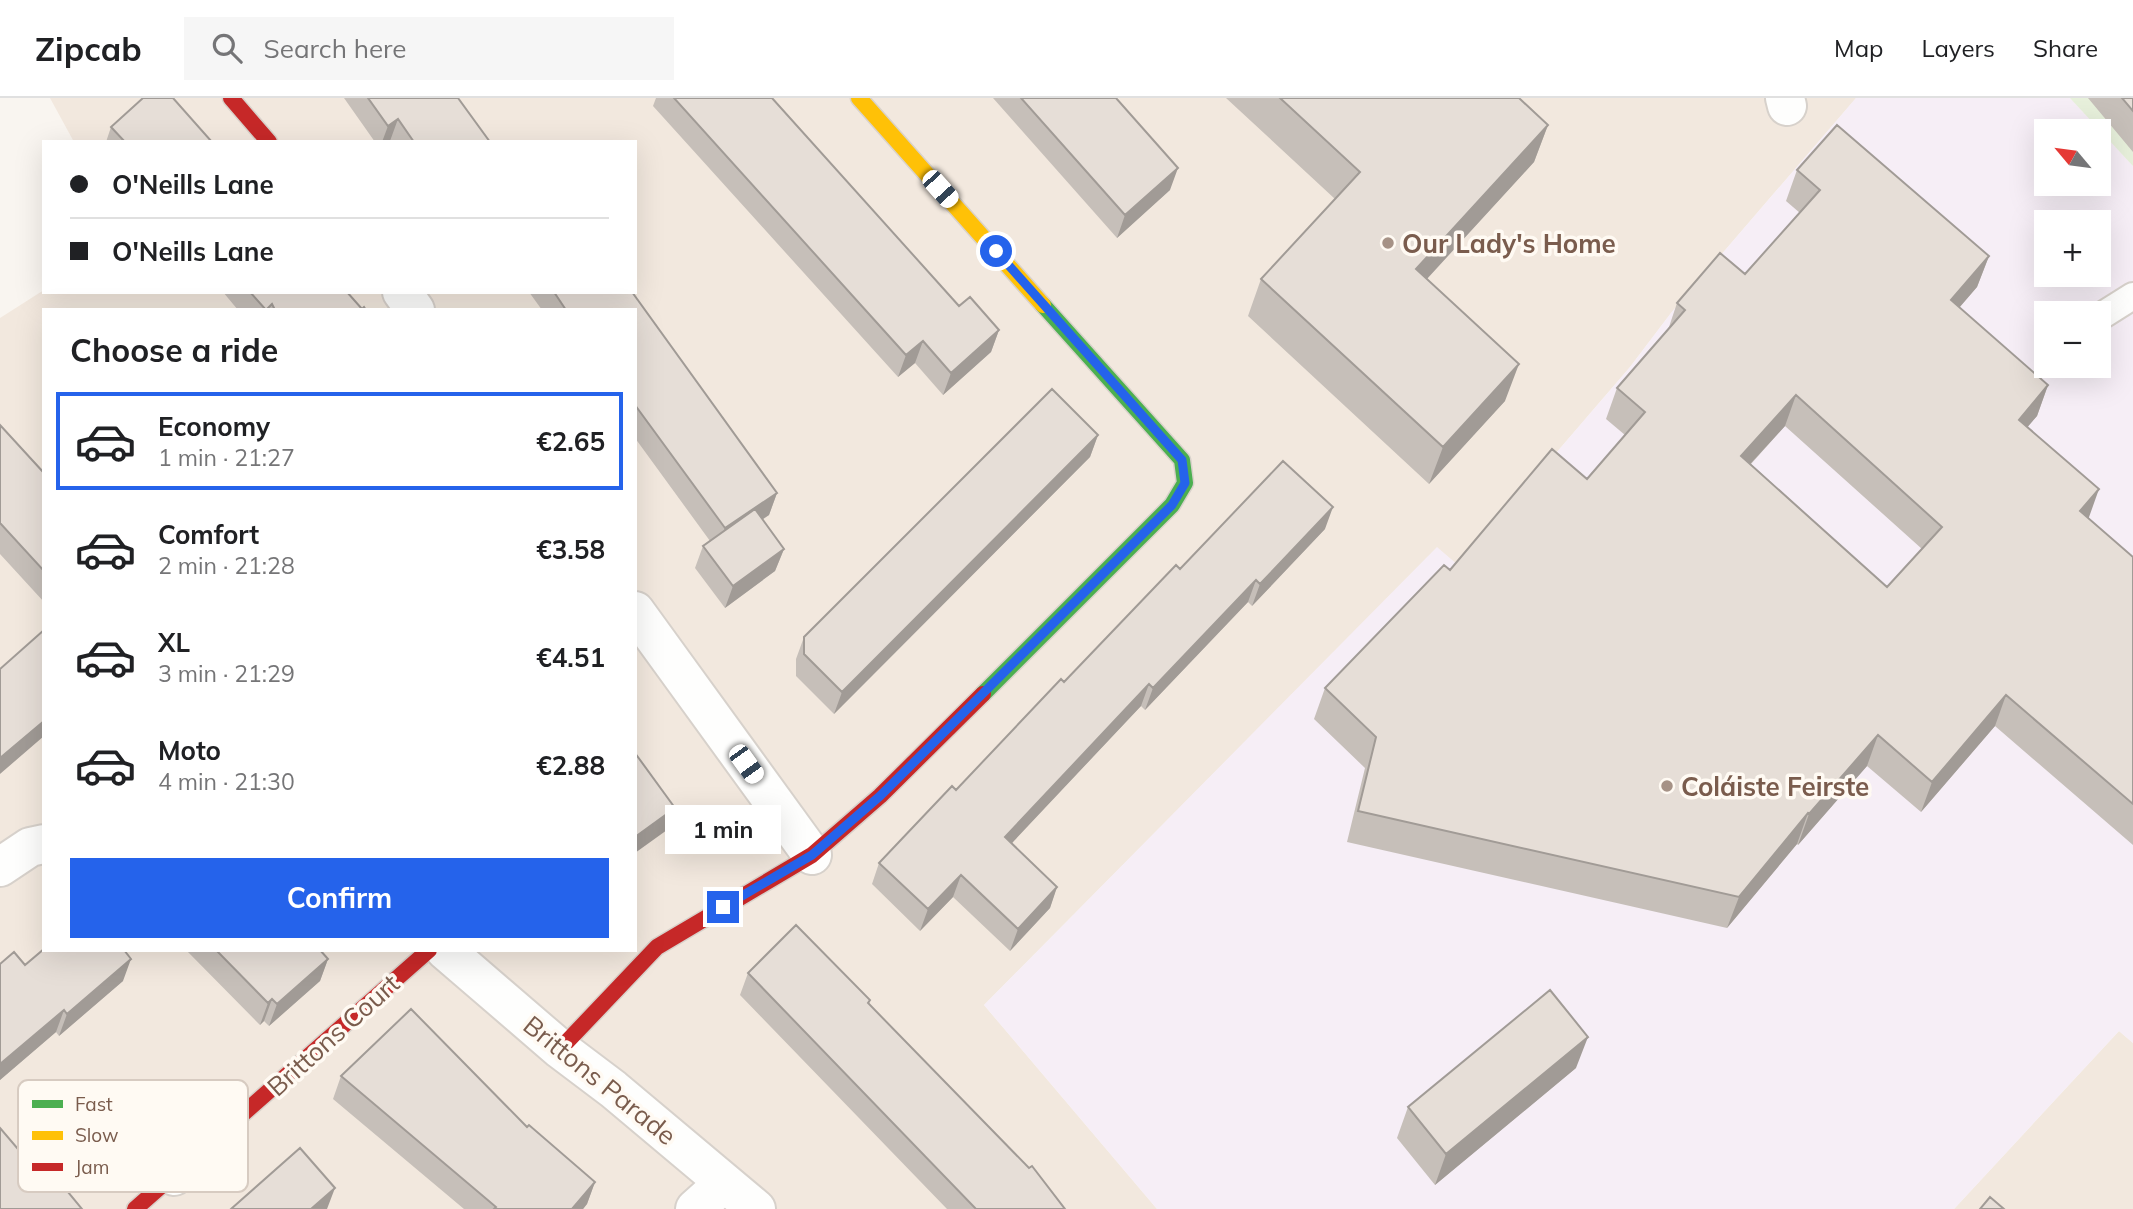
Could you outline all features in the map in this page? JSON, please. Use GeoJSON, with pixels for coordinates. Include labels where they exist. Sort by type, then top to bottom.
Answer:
{"type":"FeatureCollection","features":[{"type":"Feature","properties":{"kind":"street"},"geometry":{"type":"LineString","coordinates":[[232,98],[268,140]]}},
{"type":"Feature","properties":{"kind":"street"},"geometry":{"type":"LineString","coordinates":[[560,1049],[657,947],[812,855],[890,786],[1172,505],[1185,483],[1182,460],[859,98]]}},
{"type":"Feature","properties":{"kind":"street"},"geometry":{"type":"LineString","coordinates":[[637,614],[812,855]]}},
{"type":"Feature","properties":{"kind":"street"},"geometry":{"type":"LineString","coordinates":[[0,867],[30,847],[42,844]]}},
{"type":"Feature","properties":{"kind":"street","name":"Brittons Court"},"geometry":{"type":"LineString","coordinates":[[248,1110],[427,952]]}},
{"type":"Feature","properties":{"kind":"street","name":"Brittons Parade"},"geometry":{"type":"LineString","coordinates":[[447,952],[560,1049],[613,1089],[756,1209]]}},
{"type":"Feature","properties":{"kind":"street"},"geometry":{"type":"LineString","coordinates":[[695,1209],[724,1183]]}},
{"type":"Feature","properties":{"kind":"street","name":"Brittons Court"},"geometry":{"type":"LineString","coordinates":[[135,1209],[155,1192]]}},
{"type":"Feature","properties":{"kind":"lane"},"geometry":{"type":"LineString","coordinates":[[2111,310],[2133,296]]}},
{"type":"Feature","properties":{"kind":"shaded area"},"geometry":{"type":"Polygon","coordinates":[[[50,98],[1856,98],[1459,566],[1437,548],[984,1005],[1157,1209],[0,1209],[0,318],[42,291],[42,294],[637,294],[637,140],[73,140],[50,98]]]}},
{"type":"Feature","properties":{"kind":"shaded area","name":"Coláiste Feirste"},"geometry":{"type":"Polygon","coordinates":[[[1856,98],[2070,98],[2089,119],[2034,119],[2034,196],[2111,196],[2111,142],[2133,166],[2133,1043],[2119,1031],[1954,1209],[1157,1209],[984,1005],[1437,547],[1459,566],[1630,367],[1671,313],[1856,98]]]}},
{"type":"Feature","properties":{"kind":"shaded area"},"geometry":{"type":"Polygon","coordinates":[[[2119,1031],[2133,1043],[2133,1209],[1954,1209],[2119,1031]]]}},
{"type":"Feature","properties":{"kind":"green space"},"geometry":{"type":"Polygon","coordinates":[[[2070,98],[2133,98],[2133,166],[2111,142],[2111,119],[2089,119],[2070,98]]]}},
{"type":"Feature","properties":{"kind":"building"},"geometry":{"type":"Polygon","coordinates":[[[143,98],[173,98],[210,140],[123,140],[111,127],[143,98]]]}},
{"type":"Feature","properties":{"kind":"building"},"geometry":{"type":"Polygon","coordinates":[[[368,98],[458,98],[489,140],[413,140],[398,119],[388,126],[368,98]]]}},
{"type":"Feature","properties":{"kind":"building"},"geometry":{"type":"Polygon","coordinates":[[[674,98],[772,98],[959,306],[970,297],[999,330],[951,373],[923,341],[906,355],[674,98]]]}},
{"type":"Feature","properties":{"kind":"building"},"geometry":{"type":"Polygon","coordinates":[[[1021,98],[1116,98],[1178,168],[1125,215],[1021,98]]]}},
{"type":"Feature","properties":{"kind":"building","name":"Our Lady's Home"},"geometry":{"type":"Polygon","coordinates":[[[1280,98],[1519,98],[1548,125],[1416,269],[1519,364],[1443,447],[1261,279],[1360,172],[1280,98]]]}},
{"type":"Feature","properties":{"kind":"building"},"geometry":{"type":"Polygon","coordinates":[[[2122,98],[2133,98],[2133,111],[2122,98]]]}},
{"type":"Feature","properties":{"kind":"building"},"geometry":{"type":"Polygon","coordinates":[[[1837,125],[1989,256],[1951,300],[2034,373],[2034,378],[2040,378],[2048,385],[2019,420],[2099,489],[2080,511],[2133,557],[2133,804],[2006,695],[1932,782],[1878,735],[1808,813],[1739,897],[1358,811],[1376,737],[1325,688],[1444,565],[1450,570],[1552,449],[1587,479],[1645,412],[1617,388],[1685,310],[1677,303],[1720,253],[1745,274],[1820,190],[1797,170],[1837,125]],[[1796,395],[1741,456],[1887,587],[1942,527],[1796,395]]]}},
{"type":"Feature","properties":{"kind":"building"},"geometry":{"type":"Polygon","coordinates":[[[252,294],[349,294],[361,308],[274,308],[272,304],[264,308],[252,294]]]}},
{"type":"Feature","properties":{"kind":"building"},"geometry":{"type":"Polygon","coordinates":[[[555,294],[633,294],[777,493],[725,528],[637,408],[637,308],[565,308],[555,294]]]}},
{"type":"Feature","properties":{"kind":"building"},"geometry":{"type":"Polygon","coordinates":[[[1052,389],[1098,435],[842,692],[804,654],[804,637],[1052,389]]]}},
{"type":"Feature","properties":{"kind":"building"},"geometry":{"type":"Polygon","coordinates":[[[0,425],[42,471],[42,569],[0,523],[0,425]]]}},
{"type":"Feature","properties":{"kind":"building"},"geometry":{"type":"Polygon","coordinates":[[[1283,461],[1333,507],[1260,584],[1256,580],[1153,688],[1149,684],[1005,837],[1057,887],[1018,929],[961,875],[928,909],[879,863],[952,786],[956,790],[1061,679],[1064,682],[1176,565],[1180,569],[1283,461]]]}},
{"type":"Feature","properties":{"kind":"building"},"geometry":{"type":"Polygon","coordinates":[[[755,509],[784,549],[733,586],[703,546],[755,509]]]}},
{"type":"Feature","properties":{"kind":"building"},"geometry":{"type":"Polygon","coordinates":[[[42,632],[42,723],[0,758],[0,669],[42,632]]]}},
{"type":"Feature","properties":{"kind":"building"},"geometry":{"type":"Polygon","coordinates":[[[637,756],[675,808],[637,836],[637,756]]]}},
{"type":"Feature","properties":{"kind":"building"},"geometry":{"type":"Polygon","coordinates":[[[796,925],[1029,1168],[1032,1166],[1065,1209],[976,1209],[748,973],[796,925]]]}},
{"type":"Feature","properties":{"kind":"building"},"geometry":{"type":"Polygon","coordinates":[[[42,951],[126,952],[131,959],[67,1014],[64,1010],[0,1064],[0,964],[14,952],[25,965],[42,951]]]}},
{"type":"Feature","properties":{"kind":"building"},"geometry":{"type":"Polygon","coordinates":[[[218,952],[322,952],[328,959],[277,1004],[272,999],[268,1003],[218,952]]]}},
{"type":"Feature","properties":{"kind":"building"},"geometry":{"type":"Polygon","coordinates":[[[1550,990],[1588,1037],[1446,1154],[1408,1107],[1550,990]]]}},
{"type":"Feature","properties":{"kind":"building"},"geometry":{"type":"Polygon","coordinates":[[[411,1009],[527,1127],[529,1125],[595,1182],[572,1209],[494,1209],[496,1207],[341,1076],[411,1009]]]}},
{"type":"Feature","properties":{"kind":"building"},"geometry":{"type":"Polygon","coordinates":[[[0,1128],[18,1149],[18,1192],[68,1192],[82,1209],[0,1209],[0,1128]]]}},
{"type":"Feature","properties":{"kind":"building"},"geometry":{"type":"Polygon","coordinates":[[[300,1148],[335,1188],[311,1209],[231,1209],[300,1148]]]}},
{"type":"Feature","properties":{"kind":"building"},"geometry":{"type":"Polygon","coordinates":[[[1990,1197],[2004,1209],[1980,1209],[1990,1197]]]}},
{"type":"Feature","properties":{"kind":"traffic: fast"},"geometry":{"type":"LineString","coordinates":[[983,694],[1172,505],[1185,483],[1182,460],[1043,305]]}},
{"type":"Feature","properties":{"kind":"traffic: slow"},"geometry":{"type":"LineString","coordinates":[[859,98],[1043,305]]}},
{"type":"Feature","properties":{"kind":"traffic: jam"},"geometry":{"type":"LineString","coordinates":[[231,98],[267,140]]}},
{"type":"Feature","properties":{"kind":"traffic: jam"},"geometry":{"type":"LineString","coordinates":[[560,1049],[657,947],[812,855],[880,796],[983,694]]}},
{"type":"Feature","properties":{"kind":"traffic: jam"},"geometry":{"type":"LineString","coordinates":[[248,1109],[427,952]]}},
{"type":"Feature","properties":{"kind":"traffic: jam"},"geometry":{"type":"LineString","coordinates":[[135,1209],[154,1192]]}},
{"type":"Feature","properties":{"kind":"place","name":"Our Lady's Home"},"geometry":{"type":"Point","coordinates":[1388,243]}},
{"type":"Feature","properties":{"kind":"place","name":"Coláiste Feirste"},"geometry":{"type":"Point","coordinates":[1667,786]}},
{"type":"Feature","properties":{"kind":"route"},"geometry":{"type":"LineString","coordinates":[[723,907],[812,855],[880,796],[1172,505],[1185,483],[1182,460],[996,251]]}}]}
